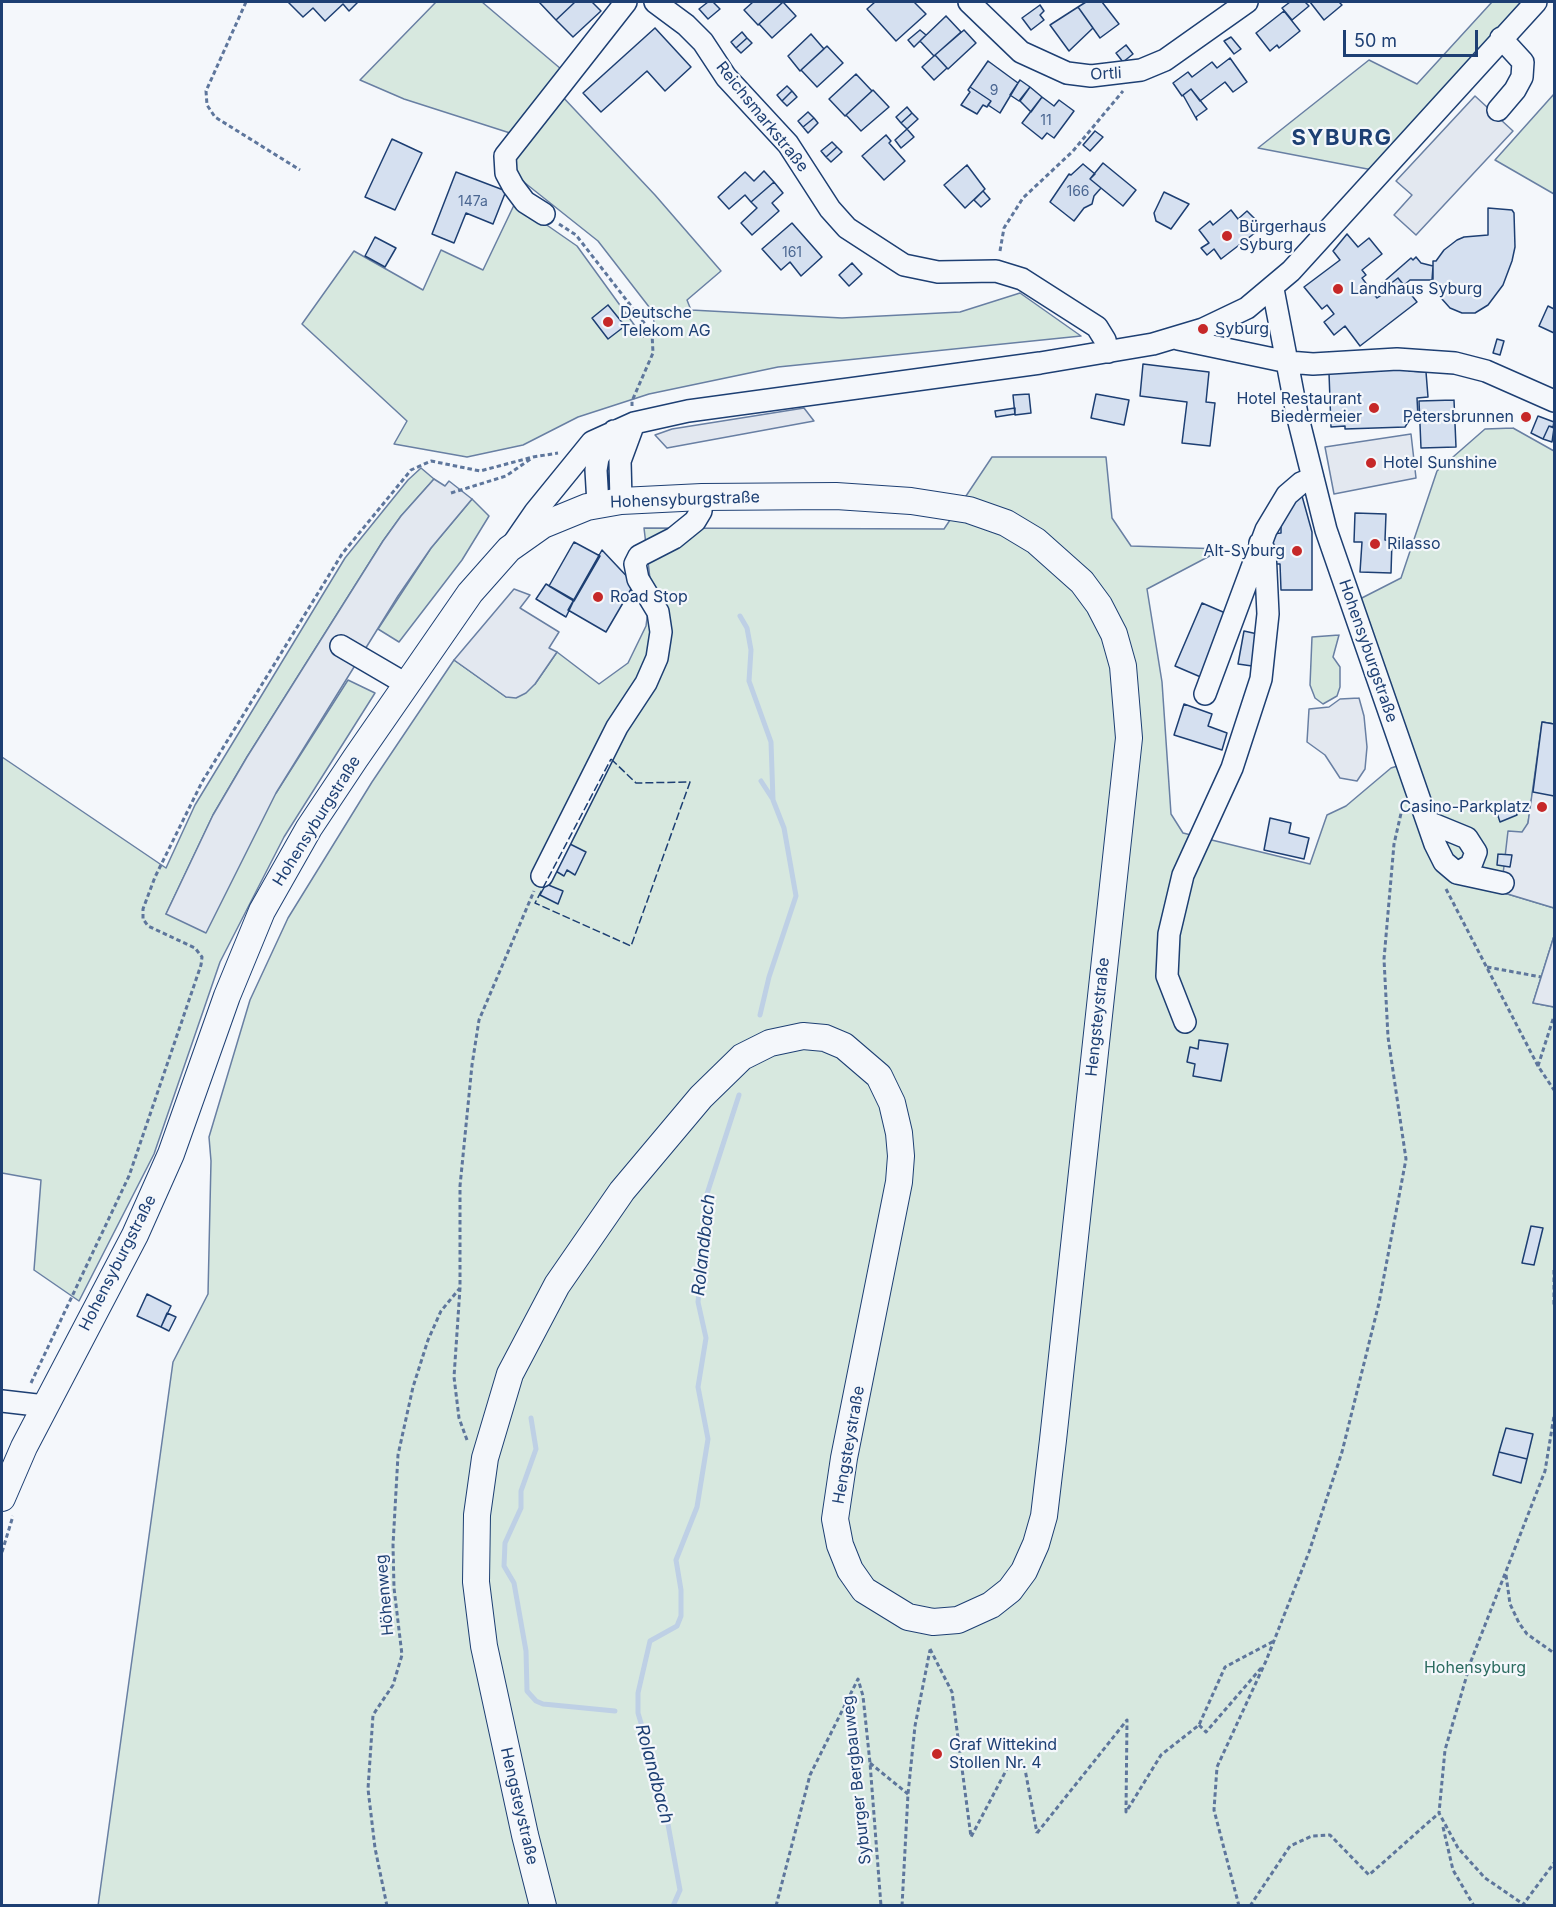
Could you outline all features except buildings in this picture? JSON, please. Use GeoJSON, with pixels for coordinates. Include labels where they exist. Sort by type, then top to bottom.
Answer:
{"type":"FeatureCollection","features":[{"type":"Feature","properties":{"kind":"main road","name":"Hohensyburgstraße"},"geometry":{"type":"LineString","coordinates":[[2,1498],[23,1403],[135,1235],[166,1164],[227,996],[262,911],[309,828],[406,684],[470,593],[509,549],[543,525],[610,502],[702,497],[836,496],[911,501]]}},
{"type":"Feature","properties":{"kind":"main road","name":"Hengsteystraße"},"geometry":{"type":"LineString","coordinates":[[543,1905],[525,1835],[484,1646],[476,1582],[477,1515],[484,1458],[510,1374],[557,1284],[637,1173],[701,1096],[742,1057],[770,1043],[803,1036],[825,1038],[844,1046],[879,1076],[892,1103],[901,1156],[899,1182],[844,1458],[836,1520],[840,1545],[850,1570],[864,1590],[908,1617],[933,1622],[958,1620],[992,1605],[1010,1590],[1024,1571],[1036,1544],[1044,1516],[1129,738],[1123,666],[1114,634],[1099,605],[1067,565],[1036,541],[1006,524],[969,510],[911,501]]}},
{"type":"Feature","properties":{"kind":"street"},"geometry":{"type":"LineString","coordinates":[[544,214],[525,202],[513,186],[506,173],[505,156],[626,2]]}},
{"type":"Feature","properties":{"kind":"street","name":"Reichsmarkstraße"},"geometry":{"type":"LineString","coordinates":[[656,2],[686,25],[703,42],[726,77],[788,144],[830,210],[847,228],[904,265],[938,272],[996,271],[1022,279],[1096,327],[1105,340],[1108,352]]}},
{"type":"Feature","properties":{"kind":"street","name":"Ortli"},"geometry":{"type":"LineString","coordinates":[[969,2],[1021,52],[1045,65],[1067,73],[1091,76],[1141,70],[1186,47],[1247,2]]}},
{"type":"Feature","properties":{"kind":"street"},"geometry":{"type":"LineString","coordinates":[[509,549],[592,442],[634,423],[688,411],[1108,352],[1176,338],[1224,320],[1247,308],[1273,289],[1383,172],[1501,38],[1536,2]]}},
{"type":"Feature","properties":{"kind":"street"},"geometry":{"type":"LineString","coordinates":[[1497,110],[1515,90],[1522,77],[1523,62],[1501,38]]}},
{"type":"Feature","properties":{"kind":"street","name":"Hohensyburgstraße"},"geometry":{"type":"LineString","coordinates":[[1273,289],[1326,530],[1428,822],[1450,877]]}},
{"type":"Feature","properties":{"kind":"street"},"geometry":{"type":"LineString","coordinates":[[1176,338],[1288,362],[1313,364],[1397,359],[1455,363],[1496,375],[1554,401]]}},
{"type":"Feature","properties":{"kind":"street"},"geometry":{"type":"LineString","coordinates":[[610,502],[620,461],[634,423]]}},
{"type":"Feature","properties":{"kind":"street"},"geometry":{"type":"LineString","coordinates":[[610,502],[596,470],[598,458],[615,430]]}},
{"type":"Feature","properties":{"kind":"street"},"geometry":{"type":"LineString","coordinates":[[1205,694],[1260,543],[1287,495],[1301,483],[1313,478]]}},
{"type":"Feature","properties":{"kind":"street"},"geometry":{"type":"LineString","coordinates":[[542,876],[617,727],[646,683],[657,658],[661,632],[658,612],[638,579],[636,564],[639,556],[674,538],[695,521],[701,511],[702,497]]}},
{"type":"Feature","properties":{"kind":"street"},"geometry":{"type":"LineString","coordinates":[[1185,1022],[1167,976],[1169,934],[1183,875],[1232,768],[1261,679],[1268,614],[1265,551],[1260,543]]}},
{"type":"Feature","properties":{"kind":"street"},"geometry":{"type":"LineString","coordinates":[[341,646],[406,684]]}},
{"type":"Feature","properties":{"kind":"street"},"geometry":{"type":"LineString","coordinates":[[1428,822],[1467,838],[1476,852],[1471,865],[1450,877]]}},
{"type":"Feature","properties":{"kind":"street"},"geometry":{"type":"LineString","coordinates":[[1450,877],[1503,883]]}},
{"type":"Feature","properties":{"kind":"path"},"geometry":{"type":"LineString","coordinates":[[246,2],[206,91],[207,105],[215,117],[300,170]]}},
{"type":"Feature","properties":{"kind":"path"},"geometry":{"type":"LineString","coordinates":[[996,271],[1004,228],[1023,198],[1073,151],[1141,70]]}},
{"type":"Feature","properties":{"kind":"path"},"geometry":{"type":"LineString","coordinates":[[544,214],[576,235],[652,333],[653,353],[632,402],[634,423]]}},
{"type":"Feature","properties":{"kind":"path"},"geometry":{"type":"LineString","coordinates":[[23,1403],[129,1176],[201,964],[202,957],[195,948],[148,926],[143,919],[143,909],[155,877],[202,782],[342,554],[411,470],[431,461],[480,471],[533,457],[561,453]]}},
{"type":"Feature","properties":{"kind":"path"},"geometry":{"type":"LineString","coordinates":[[451,493],[506,476],[533,457]]}},
{"type":"Feature","properties":{"kind":"path"},"geometry":{"type":"LineString","coordinates":[[1239,1905],[1214,1810],[1217,1767],[1274,1641],[1309,1552],[1342,1452],[1379,1303],[1406,1159],[1388,1037],[1384,958],[1394,844],[1402,809],[1415,783]]}},
{"type":"Feature","properties":{"kind":"path"},"geometry":{"type":"LineString","coordinates":[[484,1458],[468,1443],[459,1418],[454,1377],[460,1288],[460,1186],[479,1020],[542,876]]}},
{"type":"Feature","properties":{"kind":"path"},"geometry":{"type":"LineString","coordinates":[[1450,877],[1487,968],[1538,1066],[1554,1090]]}},
{"type":"Feature","properties":{"kind":"path"},"geometry":{"type":"LineString","coordinates":[[1487,968],[1541,977]]}},
{"type":"Feature","properties":{"kind":"path"},"geometry":{"type":"LineString","coordinates":[[1538,1066],[1554,1016]]}},
{"type":"Feature","properties":{"kind":"path"},"geometry":{"type":"LineString","coordinates":[[1554,1271],[1554,1307]]}},
{"type":"Feature","properties":{"kind":"path","name":"Höhenweg"},"geometry":{"type":"LineString","coordinates":[[387,1905],[375,1848],[369,1789],[373,1715],[393,1685],[402,1655],[394,1588],[393,1545],[398,1455],[413,1387],[428,1340],[441,1311],[460,1288]]}},
{"type":"Feature","properties":{"kind":"path"},"geometry":{"type":"LineString","coordinates":[[1473,1905],[1453,1870],[1439,1813],[1445,1750],[1471,1661],[1545,1471],[1554,1416]]}},
{"type":"Feature","properties":{"kind":"path"},"geometry":{"type":"LineString","coordinates":[[1506,1575],[1510,1604],[1519,1623],[1527,1635],[1554,1653]]}},
{"type":"Feature","properties":{"kind":"path"},"geometry":{"type":"LineString","coordinates":[[902,1905],[908,1794],[915,1726],[930,1649],[952,1692],[971,1837],[1009,1765],[1024,1764],[1037,1833],[1126,1720],[1126,1812],[1161,1755],[1199,1725],[1225,1667],[1274,1641]]}},
{"type":"Feature","properties":{"kind":"path"},"geometry":{"type":"LineString","coordinates":[[1199,1725],[1206,1732],[1266,1660]]}},
{"type":"Feature","properties":{"kind":"path","name":"Syburger Bergbauweg"},"geometry":{"type":"LineString","coordinates":[[776,1905],[810,1774],[858,1679],[863,1696],[870,1763],[881,1905]]}},
{"type":"Feature","properties":{"kind":"path"},"geometry":{"type":"LineString","coordinates":[[870,1763],[908,1794]]}},
{"type":"Feature","properties":{"kind":"path"},"geometry":{"type":"LineString","coordinates":[[1250,1905],[1290,1846],[1312,1836],[1330,1836],[1369,1875],[1439,1813]]}},
{"type":"Feature","properties":{"kind":"path"},"geometry":{"type":"LineString","coordinates":[[1442,1822],[1458,1848],[1485,1878],[1523,1905],[1554,1863]]}},
{"type":"Feature","properties":{"kind":"green space"},"geometry":{"type":"Polygon","coordinates":[[[436,2],[482,2],[561,69],[510,133],[404,99],[360,80],[436,2]]]}},
{"type":"Feature","properties":{"kind":"green space"},"geometry":{"type":"Polygon","coordinates":[[[1492,2],[1536,2],[1383,172],[1258,148],[1369,60],[1417,84],[1492,2]]]}},
{"type":"Feature","properties":{"kind":"green space"},"geometry":{"type":"Polygon","coordinates":[[[560,94],[655,195],[721,271],[687,300],[691,310],[842,318],[960,312],[1020,293],[1081,336],[778,367],[649,394],[578,417],[523,445],[467,457],[394,444],[407,421],[302,324],[354,251],[423,290],[441,250],[483,270],[515,203],[577,246],[643,337],[654,323],[653,312],[598,241],[520,179],[514,163],[519,144],[560,94]]]}},
{"type":"Feature","properties":{"kind":"green space"},"geometry":{"type":"Polygon","coordinates":[[[1554,94],[1554,194],[1495,160],[1554,94]]]}},
{"type":"Feature","properties":{"kind":"green space","name":"Hohensyburg"},"geometry":{"type":"Polygon","coordinates":[[[1513,428],[1554,451],[1554,724],[1543,722],[1528,823],[1501,892],[1554,908],[1554,936],[1533,1003],[1554,1007],[1554,1905],[98,1906],[173,1362],[208,1294],[211,1161],[209,1137],[250,1000],[288,918],[372,782],[454,660],[506,697],[535,684],[557,652],[599,684],[628,663],[646,626],[651,587],[644,528],[944,529],[992,457],[1106,457],[1112,518],[1131,546],[1223,549],[1147,589],[1162,682],[1171,814],[1183,833],[1310,864],[1327,815],[1346,806],[1391,768],[1417,760],[1352,603],[1401,578],[1437,471],[1485,429],[1513,428]]]}},
{"type":"Feature","properties":{"kind":"green space"},"geometry":{"type":"Polygon","coordinates":[[[421,468],[434,479],[401,516],[383,541],[247,757],[213,815],[166,914],[276,793],[348,680],[375,693],[284,837],[220,962],[154,1154],[79,1301],[34,1270],[41,1180],[2,1173],[2,757],[166,868],[195,805],[345,558],[408,480],[421,468]]]}},
{"type":"Feature","properties":{"kind":"green space"},"geometry":{"type":"Polygon","coordinates":[[[472,499],[489,516],[462,560],[399,642],[378,629],[431,548],[472,499]]]}},
{"type":"Feature","properties":{"kind":"green space"},"geometry":{"type":"Polygon","coordinates":[[[1339,635],[1333,657],[1340,667],[1340,687],[1337,696],[1323,704],[1315,698],[1310,685],[1312,637],[1339,635]]]}},
{"type":"Feature","properties":{"kind":"shaded area"},"geometry":{"type":"Polygon","coordinates":[[[1475,96],[1513,131],[1416,235],[1394,215],[1412,195],[1396,181],[1475,96]]]}},
{"type":"Feature","properties":{"kind":"shaded area"},"geometry":{"type":"Polygon","coordinates":[[[804,408],[814,421],[667,448],[655,435],[672,429],[804,408]]]}},
{"type":"Feature","properties":{"kind":"shaded area","name":"Hotel Sunshine"},"geometry":{"type":"Polygon","coordinates":[[[1411,434],[1416,478],[1334,494],[1325,447],[1411,434]]]}},
{"type":"Feature","properties":{"kind":"shaded area"},"geometry":{"type":"Polygon","coordinates":[[[434,479],[445,486],[449,481],[472,499],[431,548],[398,596],[276,793],[206,933],[166,914],[213,815],[247,757],[383,541],[401,516],[434,479]]]}},
{"type":"Feature","properties":{"kind":"shaded area"},"geometry":{"type":"Polygon","coordinates":[[[514,589],[530,595],[520,608],[559,632],[549,648],[557,652],[535,684],[526,693],[516,698],[506,697],[454,660],[514,589]]]}},
{"type":"Feature","properties":{"kind":"shaded area"},"geometry":{"type":"Polygon","coordinates":[[[1359,698],[1364,716],[1367,747],[1365,769],[1357,781],[1340,778],[1325,755],[1307,742],[1309,709],[1329,707],[1340,699],[1359,698]]]}},
{"type":"Feature","properties":{"kind":"shaded area","name":"Casino-Parkplatz"},"geometry":{"type":"Polygon","coordinates":[[[1542,722],[1554,724],[1554,908],[1501,892],[1508,831],[1522,832],[1528,823],[1542,722]]]}},
{"type":"Feature","properties":{"kind":"shaded area"},"geometry":{"type":"Polygon","coordinates":[[[1554,936],[1554,1007],[1533,1003],[1554,936]]]}},
{"type":"Feature","properties":{"kind":"waterway","name":"Rolandbach"},"geometry":{"type":"LineString","coordinates":[[740,616],[747,628],[751,650],[749,681],[771,742],[773,800],[784,828],[796,896],[769,977],[760,1015]]}},
{"type":"Feature","properties":{"kind":"waterway"},"geometry":{"type":"LineString","coordinates":[[761,781],[772,798]]}},
{"type":"Feature","properties":{"kind":"waterway","name":"Rolandbach"},"geometry":{"type":"LineString","coordinates":[[673,1906],[680,1890],[663,1797],[638,1713],[638,1693],[650,1641],[677,1626],[681,1616],[681,1590],[676,1560],[697,1507],[708,1439],[698,1387],[706,1338],[698,1302],[706,1226],[706,1197],[739,1095]]}},
{"type":"Feature","properties":{"kind":"waterway"},"geometry":{"type":"LineString","coordinates":[[531,1418],[536,1449],[521,1491],[521,1508],[505,1543],[504,1566],[514,1583],[526,1651],[527,1691],[536,1701],[543,1704],[615,1711]]}},
{"type":"Feature","properties":{"kind":"fence"},"geometry":{"type":"LineString","coordinates":[[611,759],[636,783],[690,782],[631,946],[535,903],[611,759]]}},
{"type":"Feature","properties":{"kind":"place","name":"Bürgerhaus Syburg"},"geometry":{"type":"Point","coordinates":[1227,236]}},
{"type":"Feature","properties":{"kind":"place","name":"Landhaus Syburg"},"geometry":{"type":"Point","coordinates":[1338,289]}},
{"type":"Feature","properties":{"kind":"place","name":"Deutsche Telekom AG"},"geometry":{"type":"Point","coordinates":[608,322]}},
{"type":"Feature","properties":{"kind":"place","name":"Syburg"},"geometry":{"type":"Point","coordinates":[1203,329]}},
{"type":"Feature","properties":{"kind":"place","name":"Hotel Restaurant Biedermeier"},"geometry":{"type":"Point","coordinates":[1374,408]}},
{"type":"Feature","properties":{"kind":"place","name":"Petersbrunnen"},"geometry":{"type":"Point","coordinates":[1526,417]}},
{"type":"Feature","properties":{"kind":"place","name":"Hotel Sunshine"},"geometry":{"type":"Point","coordinates":[1371,463]}},
{"type":"Feature","properties":{"kind":"place","name":"Rilasso"},"geometry":{"type":"Point","coordinates":[1375,544]}},
{"type":"Feature","properties":{"kind":"place","name":"Alt-Syburg"},"geometry":{"type":"Point","coordinates":[1297,551]}},
{"type":"Feature","properties":{"kind":"place","name":"Road Stop"},"geometry":{"type":"Point","coordinates":[598,597]}},
{"type":"Feature","properties":{"kind":"place","name":"Casino-Parkplatz"},"geometry":{"type":"Point","coordinates":[1542,807]}},
{"type":"Feature","properties":{"kind":"place","name":"Graf Wittekind Stollen Nr. 4"},"geometry":{"type":"Point","coordinates":[937,1754]}},
{"type":"Feature","properties":{"kind":"district","name":"SYBURG"},"geometry":{"type":"Point","coordinates":[1342,138]}}]}
